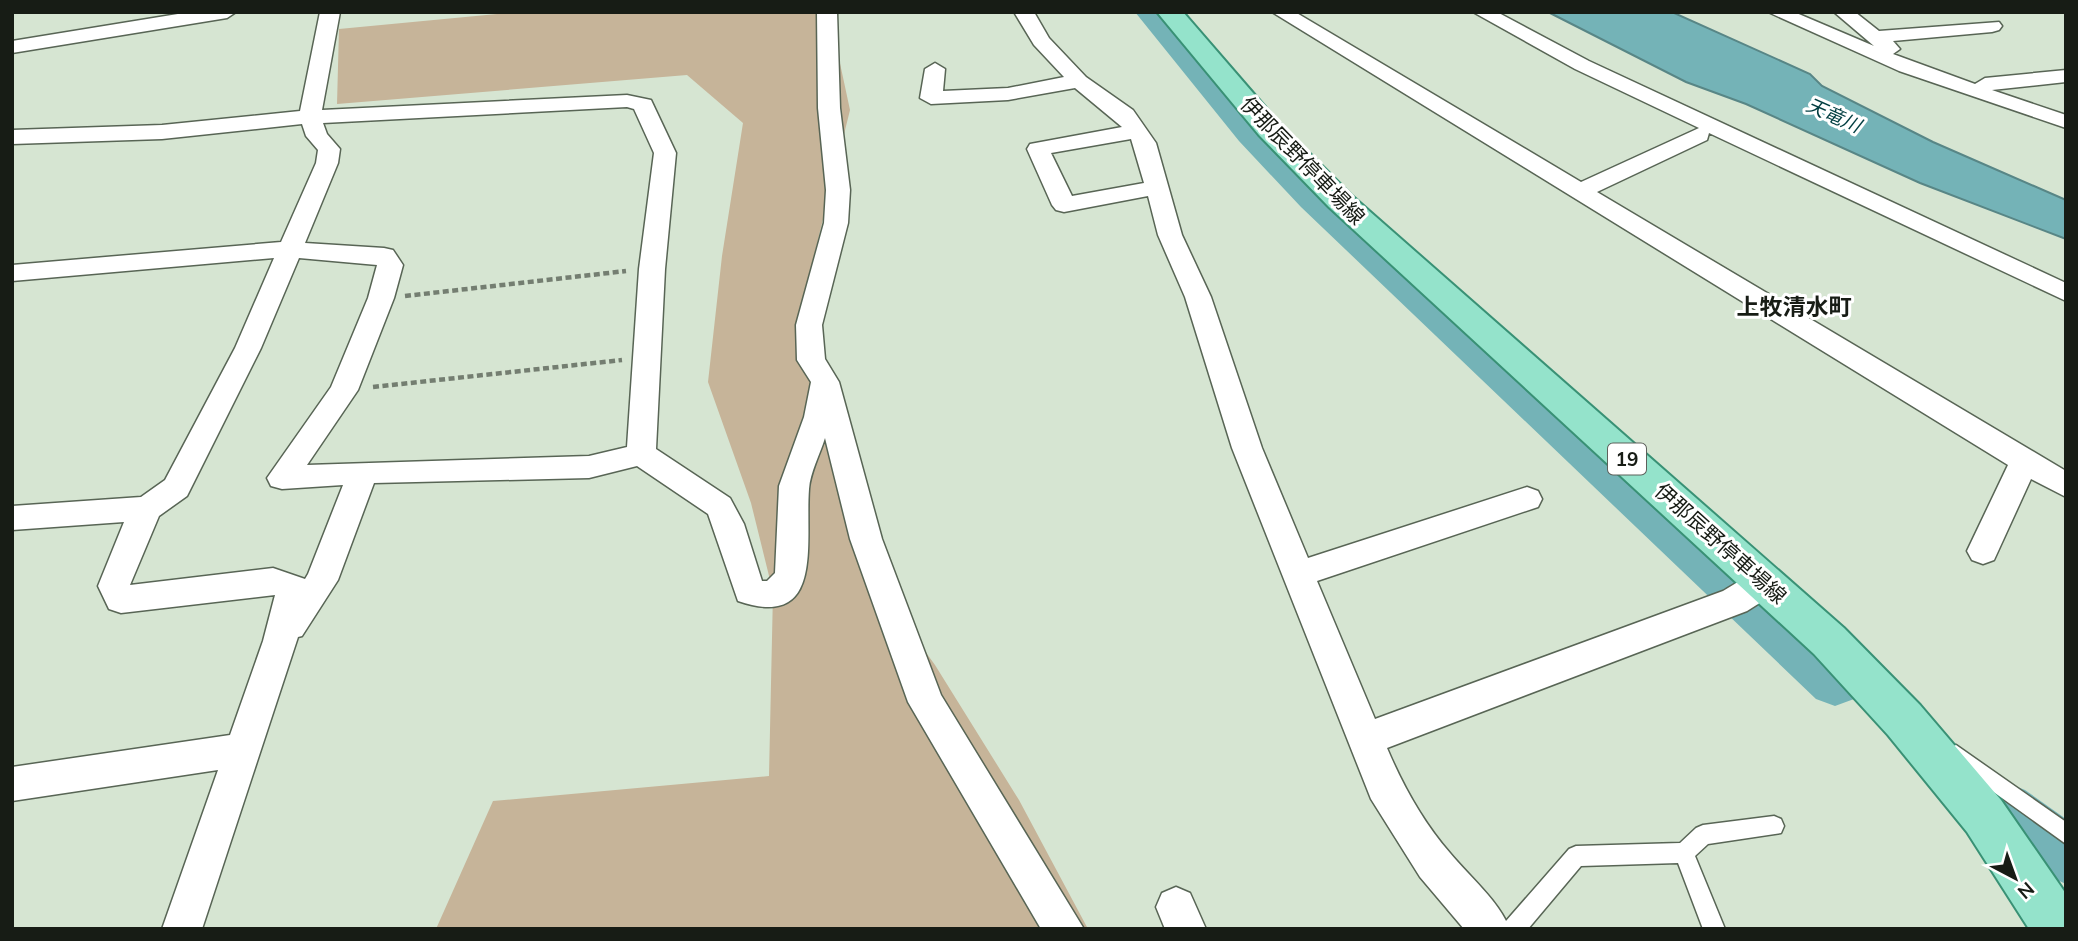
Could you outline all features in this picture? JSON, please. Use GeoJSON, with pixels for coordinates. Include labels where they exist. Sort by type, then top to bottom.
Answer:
{"type":"FeatureCollection","features":[{"type":"Feature","properties":{"kind":"main road","name":"伊那辰野停車場線"},"geometry":{"type":"LineString","coordinates":[[1169,12],[1269,129],[1340,201],[1829,641],[1904,720],[1983,816],[2059,929]]}},
{"type":"Feature","properties":{"kind":"street"},"geometry":{"type":"LineString","coordinates":[[12,47],[227,12]]}},
{"type":"Feature","properties":{"kind":"street"},"geometry":{"type":"LineString","coordinates":[[182,929],[280,641],[293,587],[273,581],[141,599],[121,598],[114,586],[148,508],[176,488],[248,348],[327,163],[328,149],[317,136],[310,117],[330,12]]}},
{"type":"Feature","properties":{"kind":"street"},"geometry":{"type":"LineString","coordinates":[[827,12],[829,108],[838,190],[836,223],[809,325],[811,360],[825,382],[866,539],[926,702],[1064,929]]}},
{"type":"Feature","properties":{"kind":"street"},"geometry":{"type":"LineString","coordinates":[[1024,12],[1041,41],[1079,81],[1125,115],[1145,143],[1170,235],[1198,296],[1247,448],[1364,740],[1390,799],[1434,864],[1490,929]]}},
{"type":"Feature","properties":{"kind":"street"},"geometry":{"type":"LineString","coordinates":[[1281,12],[2066,486]]}},
{"type":"Feature","properties":{"kind":"street"},"geometry":{"type":"LineString","coordinates":[[1482,12],[1643,94],[2066,293]]}},
{"type":"Feature","properties":{"kind":"street"},"geometry":{"type":"LineString","coordinates":[[1777,12],[1906,67],[2066,122]]}},
{"type":"Feature","properties":{"kind":"street"},"geometry":{"type":"LineString","coordinates":[[1843,12],[1900,57],[1906,67]]}},
{"type":"Feature","properties":{"kind":"street"},"geometry":{"type":"LineString","coordinates":[[1876,37],[1992,26]]}},
{"type":"Feature","properties":{"kind":"street"},"geometry":{"type":"LineString","coordinates":[[936,69],[932,98],[1007,94],[1079,81]]}},
{"type":"Feature","properties":{"kind":"street"},"geometry":{"type":"LineString","coordinates":[[1985,84],[2066,76]]}},
{"type":"Feature","properties":{"kind":"street"},"geometry":{"type":"LineString","coordinates":[[12,137],[162,132],[310,117],[627,101],[643,105],[665,153],[652,269],[641,454]]}},
{"type":"Feature","properties":{"kind":"street"},"geometry":{"type":"LineString","coordinates":[[1136,131],[1038,149],[1064,205],[1159,187]]}},
{"type":"Feature","properties":{"kind":"street"},"geometry":{"type":"LineString","coordinates":[[1579,192],[1699,135]]}},
{"type":"Feature","properties":{"kind":"street"},"geometry":{"type":"LineString","coordinates":[[12,273],[288,250],[384,256],[390,265],[381,298],[344,390],[282,478],[363,472],[589,467],[641,454],[719,506],[730,524],[749,592],[773,596],[791,578],[794,486],[818,417],[825,382]]}},
{"type":"Feature","properties":{"kind":"street"},"geometry":{"type":"LineString","coordinates":[[1983,551],[2025,461]]}},
{"type":"Feature","properties":{"kind":"street"},"geometry":{"type":"LineString","coordinates":[[280,641],[322,580],[363,472]]}},
{"type":"Feature","properties":{"kind":"street"},"geometry":{"type":"LineString","coordinates":[[1297,575],[1527,499]]}},
{"type":"Feature","properties":{"kind":"street"},"geometry":{"type":"LineString","coordinates":[[12,518],[148,508]]}},
{"type":"Feature","properties":{"kind":"street"},"geometry":{"type":"LineString","coordinates":[[1364,740],[1735,601],[1766,583]]}},
{"type":"Feature","properties":{"kind":"street"},"geometry":{"type":"LineString","coordinates":[[12,784],[242,750]]}},
{"type":"Feature","properties":{"kind":"lane"},"geometry":{"type":"LineString","coordinates":[[1904,720],[1946,746],[2066,834]]}},
{"type":"Feature","properties":{"kind":"lane"},"geometry":{"type":"LineString","coordinates":[[1514,929],[1576,856],[1684,853],[1703,835],[1774,826]]}},
{"type":"Feature","properties":{"kind":"lane"},"geometry":{"type":"LineString","coordinates":[[1684,853],[1714,929]]}},
{"type":"Feature","properties":{"kind":"path"},"geometry":{"type":"LineString","coordinates":[[381,298],[652,269]]}},
{"type":"Feature","properties":{"kind":"path"},"geometry":{"type":"LineString","coordinates":[[344,390],[647,357]]}},
{"type":"Feature","properties":{"kind":"shaded area"},"geometry":{"type":"Polygon","coordinates":[[[517,12],[829,12],[850,110],[809,276],[863,566],[935,665],[1019,800],[1088,929],[436,929],[493,801],[769,776],[773,592],[751,503],[708,382],[722,256],[743,123],[687,75],[337,104],[339,29],[517,12]]]}},
{"type":"Feature","properties":{"kind":"water","name":"天竜川"},"geometry":{"type":"Polygon","coordinates":[[[1548,12],[1672,12],[1810,74],[1822,86],[1933,142],[2066,200],[2066,239],[1920,183],[1746,104],[1686,82],[1548,12]]]}},
{"type":"Feature","properties":{"kind":"waterway"},"geometry":{"type":"LineString","coordinates":[[1150,12],[1251,134],[1314,199],[1835,683]]}},
{"type":"Feature","properties":{"kind":"waterway"},"geometry":{"type":"LineString","coordinates":[[2005,809],[2066,855]]}},
{"type":"Feature","properties":{"kind":"district","name":"上牧清水町"},"geometry":{"type":"Point","coordinates":[1794,306]}}]}
